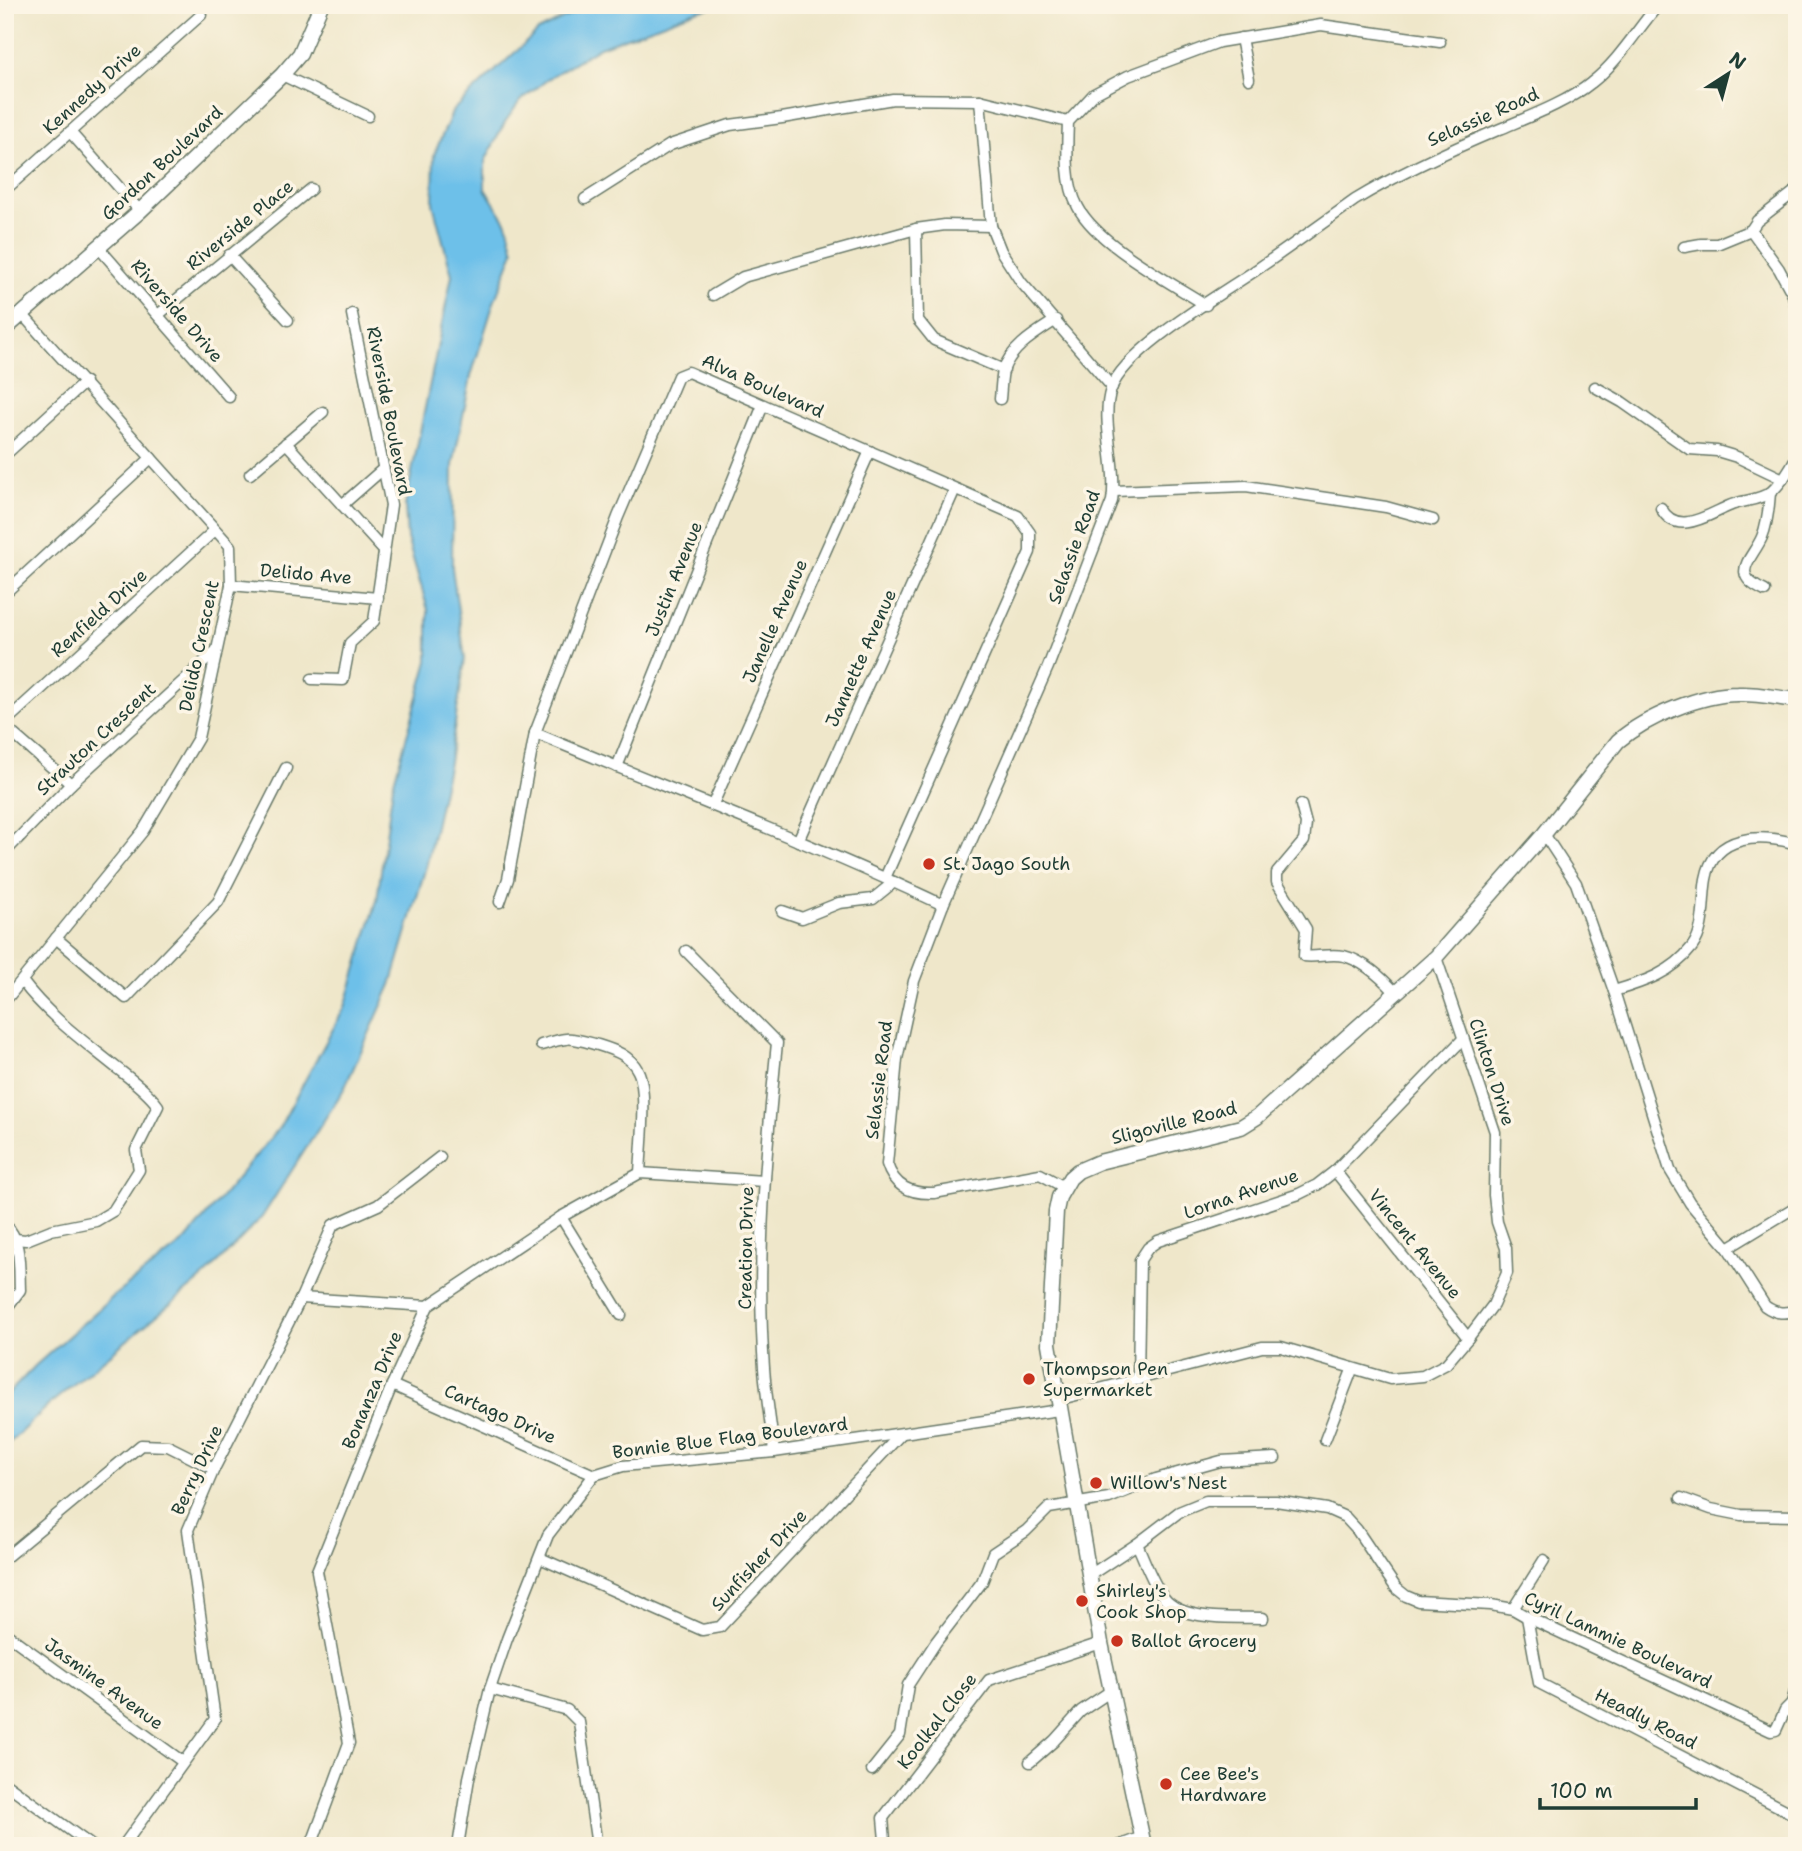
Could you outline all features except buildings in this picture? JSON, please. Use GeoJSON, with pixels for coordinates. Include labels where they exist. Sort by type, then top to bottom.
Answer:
{"type":"FeatureCollection","features":[{"type":"Feature","properties":{"kind":"street","name":"Gordon Boulevard"},"geometry":{"type":"LineString","coordinates":[[5,329],[140,211],[282,75],[300,54],[321,5]]}},
{"type":"Feature","properties":{"kind":"street","name":"Selassie Road"},"geometry":{"type":"LineString","coordinates":[[1064,1187],[1040,1174],[918,1194],[899,1185],[887,1164],[897,1059],[914,981],[943,905],[1048,667],[1085,575],[1114,491],[1108,423],[1112,387],[1126,365],[1165,332],[1379,185],[1584,89],[1610,65],[1658,5]]}},
{"type":"Feature","properties":{"kind":"street","name":"Kennedy Drive"},"geometry":{"type":"LineString","coordinates":[[5,190],[201,15]]}},
{"type":"Feature","properties":{"kind":"street"},"geometry":{"type":"LineString","coordinates":[[1206,305],[1107,241],[1077,207],[1067,166],[1068,122],[1094,94],[1128,76],[1219,42],[1321,24],[1440,42]]}},
{"type":"Feature","properties":{"kind":"street"},"geometry":{"type":"LineString","coordinates":[[1241,38],[1249,79]]}},
{"type":"Feature","properties":{"kind":"street"},"geometry":{"type":"LineString","coordinates":[[282,75],[368,116]]}},
{"type":"Feature","properties":{"kind":"street"},"geometry":{"type":"LineString","coordinates":[[585,199],[670,145],[730,125],[893,99],[980,100],[1068,122]]}},
{"type":"Feature","properties":{"kind":"street"},"geometry":{"type":"LineString","coordinates":[[980,100],[991,226],[1001,251],[1021,282],[1112,387]]}},
{"type":"Feature","properties":{"kind":"street"},"geometry":{"type":"LineString","coordinates":[[70,132],[140,211]]}},
{"type":"Feature","properties":{"kind":"street","name":"Riverside Place"},"geometry":{"type":"LineString","coordinates":[[158,315],[311,189]]}},
{"type":"Feature","properties":{"kind":"street"},"geometry":{"type":"LineString","coordinates":[[1684,247],[1717,244],[1751,230],[1757,221],[1797,190]]}},
{"type":"Feature","properties":{"kind":"street"},"geometry":{"type":"LineString","coordinates":[[713,295],[743,277],[916,229],[945,225],[991,226]]}},
{"type":"Feature","properties":{"kind":"street"},"geometry":{"type":"LineString","coordinates":[[916,229],[918,320],[934,340],[1004,370]]}},
{"type":"Feature","properties":{"kind":"street"},"geometry":{"type":"LineString","coordinates":[[1751,230],[1779,269],[1793,295],[1797,312]]}},
{"type":"Feature","properties":{"kind":"street","name":"Riverside Drive"},"geometry":{"type":"LineString","coordinates":[[99,248],[229,397]]}},
{"type":"Feature","properties":{"kind":"street"},"geometry":{"type":"LineString","coordinates":[[229,255],[288,320]]}},
{"type":"Feature","properties":{"kind":"street","name":"Delido Crescent"},"geometry":{"type":"LineString","coordinates":[[5,1001],[143,831],[198,738],[232,585],[230,546],[22,314]]}},
{"type":"Feature","properties":{"kind":"street","name":"Riverside Boulevard"},"geometry":{"type":"LineString","coordinates":[[312,680],[341,681],[345,678],[350,643],[374,621],[391,505],[352,314]]}},
{"type":"Feature","properties":{"kind":"street"},"geometry":{"type":"LineString","coordinates":[[1000,399],[1004,370],[1015,351],[1056,320]]}},
{"type":"Feature","properties":{"kind":"street","name":"Alva Boulevard"},"geometry":{"type":"LineString","coordinates":[[500,902],[508,879],[535,733],[618,517],[678,376],[688,372],[1018,516],[1030,533],[1030,552],[890,880]]}},
{"type":"Feature","properties":{"kind":"street"},"geometry":{"type":"LineString","coordinates":[[5,455],[85,382]]}},
{"type":"Feature","properties":{"kind":"street"},"geometry":{"type":"LineString","coordinates":[[1595,387],[1622,402],[1689,449],[1717,451],[1737,457],[1783,478]]}},
{"type":"Feature","properties":{"kind":"street","name":"Justin Avenue"},"geometry":{"type":"LineString","coordinates":[[617,767],[763,405]]}},
{"type":"Feature","properties":{"kind":"street"},"geometry":{"type":"LineString","coordinates":[[250,474],[323,412]]}},
{"type":"Feature","properties":{"kind":"street"},"geometry":{"type":"LineString","coordinates":[[286,443],[384,551]]}},
{"type":"Feature","properties":{"kind":"street","name":"Janelle Avenue"},"geometry":{"type":"LineString","coordinates":[[713,804],[870,451]]}},
{"type":"Feature","properties":{"kind":"street"},"geometry":{"type":"LineString","coordinates":[[1765,591],[1748,581],[1745,573],[1752,551],[1763,534],[1770,493],[1797,456]]}},
{"type":"Feature","properties":{"kind":"street"},"geometry":{"type":"LineString","coordinates":[[5,593],[151,458]]}},
{"type":"Feature","properties":{"kind":"street"},"geometry":{"type":"LineString","coordinates":[[342,505],[383,469]]}},
{"type":"Feature","properties":{"kind":"street"},"geometry":{"type":"LineString","coordinates":[[1114,491],[1246,486],[1386,507],[1433,520]]}},
{"type":"Feature","properties":{"kind":"street","name":"Jannette Avenue"},"geometry":{"type":"LineString","coordinates":[[798,841],[955,489]]}},
{"type":"Feature","properties":{"kind":"street"},"geometry":{"type":"LineString","coordinates":[[1661,508],[1665,516],[1672,520],[1690,523],[1711,517],[1730,505],[1770,493]]}},
{"type":"Feature","properties":{"kind":"street","name":"Renfield Drive"},"geometry":{"type":"LineString","coordinates":[[5,722],[215,530]]}},
{"type":"Feature","properties":{"kind":"street","name":"Delido Ave"},"geometry":{"type":"LineString","coordinates":[[232,585],[377,598]]}},
{"type":"Feature","properties":{"kind":"street","name":"Strauton Crescent"},"geometry":{"type":"LineString","coordinates":[[6,851],[71,784],[216,651]]}},
{"type":"Feature","properties":{"kind":"street","name":"Sligoville Road"},"geometry":{"type":"LineString","coordinates":[[1064,1187],[1078,1171],[1098,1162],[1249,1123],[1436,957],[1545,834],[1618,741],[1639,725],[1710,697],[1749,694],[1797,700]]}},
{"type":"Feature","properties":{"kind":"street"},"geometry":{"type":"LineString","coordinates":[[5,727],[71,784]]}},
{"type":"Feature","properties":{"kind":"street"},"geometry":{"type":"LineString","coordinates":[[535,733],[713,804],[943,905]]}},
{"type":"Feature","properties":{"kind":"street"},"geometry":{"type":"LineString","coordinates":[[56,938],[126,998],[218,902],[286,768]]}},
{"type":"Feature","properties":{"kind":"street"},"geometry":{"type":"LineString","coordinates":[[1301,805],[1306,824],[1304,841],[1278,873],[1277,882],[1306,929],[1304,956],[1344,956],[1380,976],[1395,992]]}},
{"type":"Feature","properties":{"kind":"street"},"geometry":{"type":"LineString","coordinates":[[1545,834],[1577,883],[1670,1170],[1690,1203],[1728,1248],[1765,1306],[1773,1312],[1797,1310]]}},
{"type":"Feature","properties":{"kind":"street"},"geometry":{"type":"LineString","coordinates":[[1614,991],[1650,981],[1674,966],[1693,945],[1703,919],[1706,878],[1713,858],[1725,848],[1742,838],[1780,840],[1797,844]]}},
{"type":"Feature","properties":{"kind":"street"},"geometry":{"type":"LineString","coordinates":[[782,911],[802,918],[839,903],[873,899],[890,880]]}},
{"type":"Feature","properties":{"kind":"street","name":"Creation Drive"},"geometry":{"type":"LineString","coordinates":[[685,951],[777,1043],[764,1181],[761,1270],[764,1368],[775,1452]]}},
{"type":"Feature","properties":{"kind":"street","name":"Clinton Drive"},"geometry":{"type":"LineString","coordinates":[[1058,1405],[1138,1380],[1262,1347],[1281,1347],[1390,1379],[1423,1376],[1446,1364],[1468,1338],[1493,1305],[1507,1273],[1506,1248],[1497,1222],[1493,1195],[1495,1132],[1436,957]]}},
{"type":"Feature","properties":{"kind":"street"},"geometry":{"type":"LineString","coordinates":[[15,1240],[26,1240],[51,1230],[96,1221],[113,1212],[139,1170],[136,1150],[158,1109],[157,1104],[139,1086],[44,1008],[22,981]]}},
{"type":"Feature","properties":{"kind":"street"},"geometry":{"type":"LineString","coordinates":[[541,1045],[568,1037],[617,1051],[630,1059],[639,1071],[642,1088],[640,1173]]}},
{"type":"Feature","properties":{"kind":"street","name":"Lorna Avenue"},"geometry":{"type":"LineString","coordinates":[[1138,1380],[1140,1259],[1148,1248],[1158,1241],[1299,1194],[1317,1185],[1335,1171],[1463,1039]]}},
{"type":"Feature","properties":{"kind":"street","name":"Berry Drive"},"geometry":{"type":"LineString","coordinates":[[123,1846],[215,1719],[188,1530],[214,1469],[301,1297],[333,1225],[378,1205],[440,1157]]}},
{"type":"Feature","properties":{"kind":"street","name":"Vincent Avenue"},"geometry":{"type":"LineString","coordinates":[[1335,1171],[1468,1338]]}},
{"type":"Feature","properties":{"kind":"street"},"geometry":{"type":"LineString","coordinates":[[301,1297],[428,1306],[561,1217],[640,1173],[764,1181]]}},
{"type":"Feature","properties":{"kind":"street"},"geometry":{"type":"LineString","coordinates":[[1064,1187],[1056,1211],[1049,1303],[1049,1344],[1101,1643],[1143,1841],[1118,1846]]}},
{"type":"Feature","properties":{"kind":"street"},"geometry":{"type":"LineString","coordinates":[[1728,1248],[1797,1206]]}},
{"type":"Feature","properties":{"kind":"street"},"geometry":{"type":"LineString","coordinates":[[561,1217],[621,1315]]}},
{"type":"Feature","properties":{"kind":"street"},"geometry":{"type":"LineString","coordinates":[[5,1225],[12,1230],[15,1240],[20,1290],[5,1310]]}},
{"type":"Feature","properties":{"kind":"street","name":"Bonanza Drive"},"geometry":{"type":"LineString","coordinates":[[311,1846],[349,1743],[317,1571],[392,1385],[428,1306]]}},
{"type":"Feature","properties":{"kind":"street"},"geometry":{"type":"LineString","coordinates":[[1325,1440],[1352,1370]]}},
{"type":"Feature","properties":{"kind":"street","name":"Cartago Drive"},"geometry":{"type":"LineString","coordinates":[[392,1385],[594,1475]]}},
{"type":"Feature","properties":{"kind":"street","name":"Bonnie Blue Flag Boulevard"},"geometry":{"type":"LineString","coordinates":[[458,1846],[468,1778],[490,1689],[548,1535],[594,1475],[623,1466],[775,1452],[901,1434],[1058,1405]]}},
{"type":"Feature","properties":{"kind":"street","name":"Sunfisher Drive"},"geometry":{"type":"LineString","coordinates":[[540,1558],[702,1630],[713,1630],[720,1627],[901,1434]]}},
{"type":"Feature","properties":{"kind":"street"},"geometry":{"type":"LineString","coordinates":[[5,1558],[141,1444],[168,1446],[214,1469]]}},
{"type":"Feature","properties":{"kind":"street"},"geometry":{"type":"LineString","coordinates":[[872,1770],[900,1735],[908,1685],[936,1642],[982,1582],[993,1553],[1026,1531],[1049,1508],[1109,1498],[1156,1479],[1221,1461],[1275,1458]]}},
{"type":"Feature","properties":{"kind":"street"},"geometry":{"type":"LineString","coordinates":[[1681,1498],[1711,1509],[1741,1515],[1797,1516]]}},
{"type":"Feature","properties":{"kind":"street","name":"Cyril Lammie Boulevard"},"geometry":{"type":"LineString","coordinates":[[1090,1575],[1138,1544],[1179,1512],[1206,1501],[1276,1501],[1327,1509],[1345,1517],[1357,1530],[1396,1588],[1406,1597],[1418,1601],[1491,1605],[1513,1609],[1527,1618],[1770,1731],[1780,1726],[1785,1710],[1795,1703]]}},
{"type":"Feature","properties":{"kind":"street"},"geometry":{"type":"LineString","coordinates":[[1138,1544],[1163,1598],[1172,1606],[1206,1616],[1263,1618]]}},
{"type":"Feature","properties":{"kind":"street"},"geometry":{"type":"LineString","coordinates":[[1513,1609],[1544,1560]]}},
{"type":"Feature","properties":{"kind":"street","name":"Headly Road"},"geometry":{"type":"LineString","coordinates":[[1527,1618],[1539,1683],[1797,1816]]}},
{"type":"Feature","properties":{"kind":"street","name":"Jasmine Avenue"},"geometry":{"type":"LineString","coordinates":[[5,1633],[183,1762]]}},
{"type":"Feature","properties":{"kind":"street","name":"Koolkal Close"},"geometry":{"type":"LineString","coordinates":[[879,1846],[885,1840],[883,1818],[989,1680],[1101,1643]]}},
{"type":"Feature","properties":{"kind":"street"},"geometry":{"type":"LineString","coordinates":[[1795,1703],[1797,1684]]}},
{"type":"Feature","properties":{"kind":"street"},"geometry":{"type":"LineString","coordinates":[[490,1689],[567,1710],[579,1722],[597,1846]]}},
{"type":"Feature","properties":{"kind":"street"},"geometry":{"type":"LineString","coordinates":[[1030,1762],[1054,1741],[1081,1711],[1111,1691]]}},
{"type":"Feature","properties":{"kind":"street"},"geometry":{"type":"LineString","coordinates":[[5,1783],[92,1846]]}},
{"type":"Feature","properties":{"kind":"water"},"geometry":{"type":"Polygon","coordinates":[[[590,5],[720,5],[696,11],[600,47],[552,76],[520,101],[505,122],[485,161],[485,189],[507,223],[514,251],[493,305],[471,376],[453,465],[452,568],[465,659],[449,762],[427,863],[391,985],[344,1089],[262,1217],[206,1275],[51,1403],[5,1447],[5,1397],[36,1365],[116,1294],[185,1241],[279,1128],[345,1007],[377,900],[393,785],[428,661],[428,610],[407,538],[405,506],[452,275],[433,204],[434,155],[453,110],[538,31],[590,5]]]}},
{"type":"Feature","properties":{"kind":"place","name":"St. Jago South"},"geometry":{"type":"Point","coordinates":[929,864]}},
{"type":"Feature","properties":{"kind":"place","name":"Thompson Pen Supermarket"},"geometry":{"type":"Point","coordinates":[1029,1379]}},
{"type":"Feature","properties":{"kind":"place","name":"Willow's Nest"},"geometry":{"type":"Point","coordinates":[1096,1483]}},
{"type":"Feature","properties":{"kind":"place","name":"Shirley's Cook Shop"},"geometry":{"type":"Point","coordinates":[1082,1601]}},
{"type":"Feature","properties":{"kind":"place","name":"Ballot Grocery"},"geometry":{"type":"Point","coordinates":[1117,1641]}},
{"type":"Feature","properties":{"kind":"place","name":"Cee Bee's Hardware"},"geometry":{"type":"Point","coordinates":[1166,1784]}}]}
